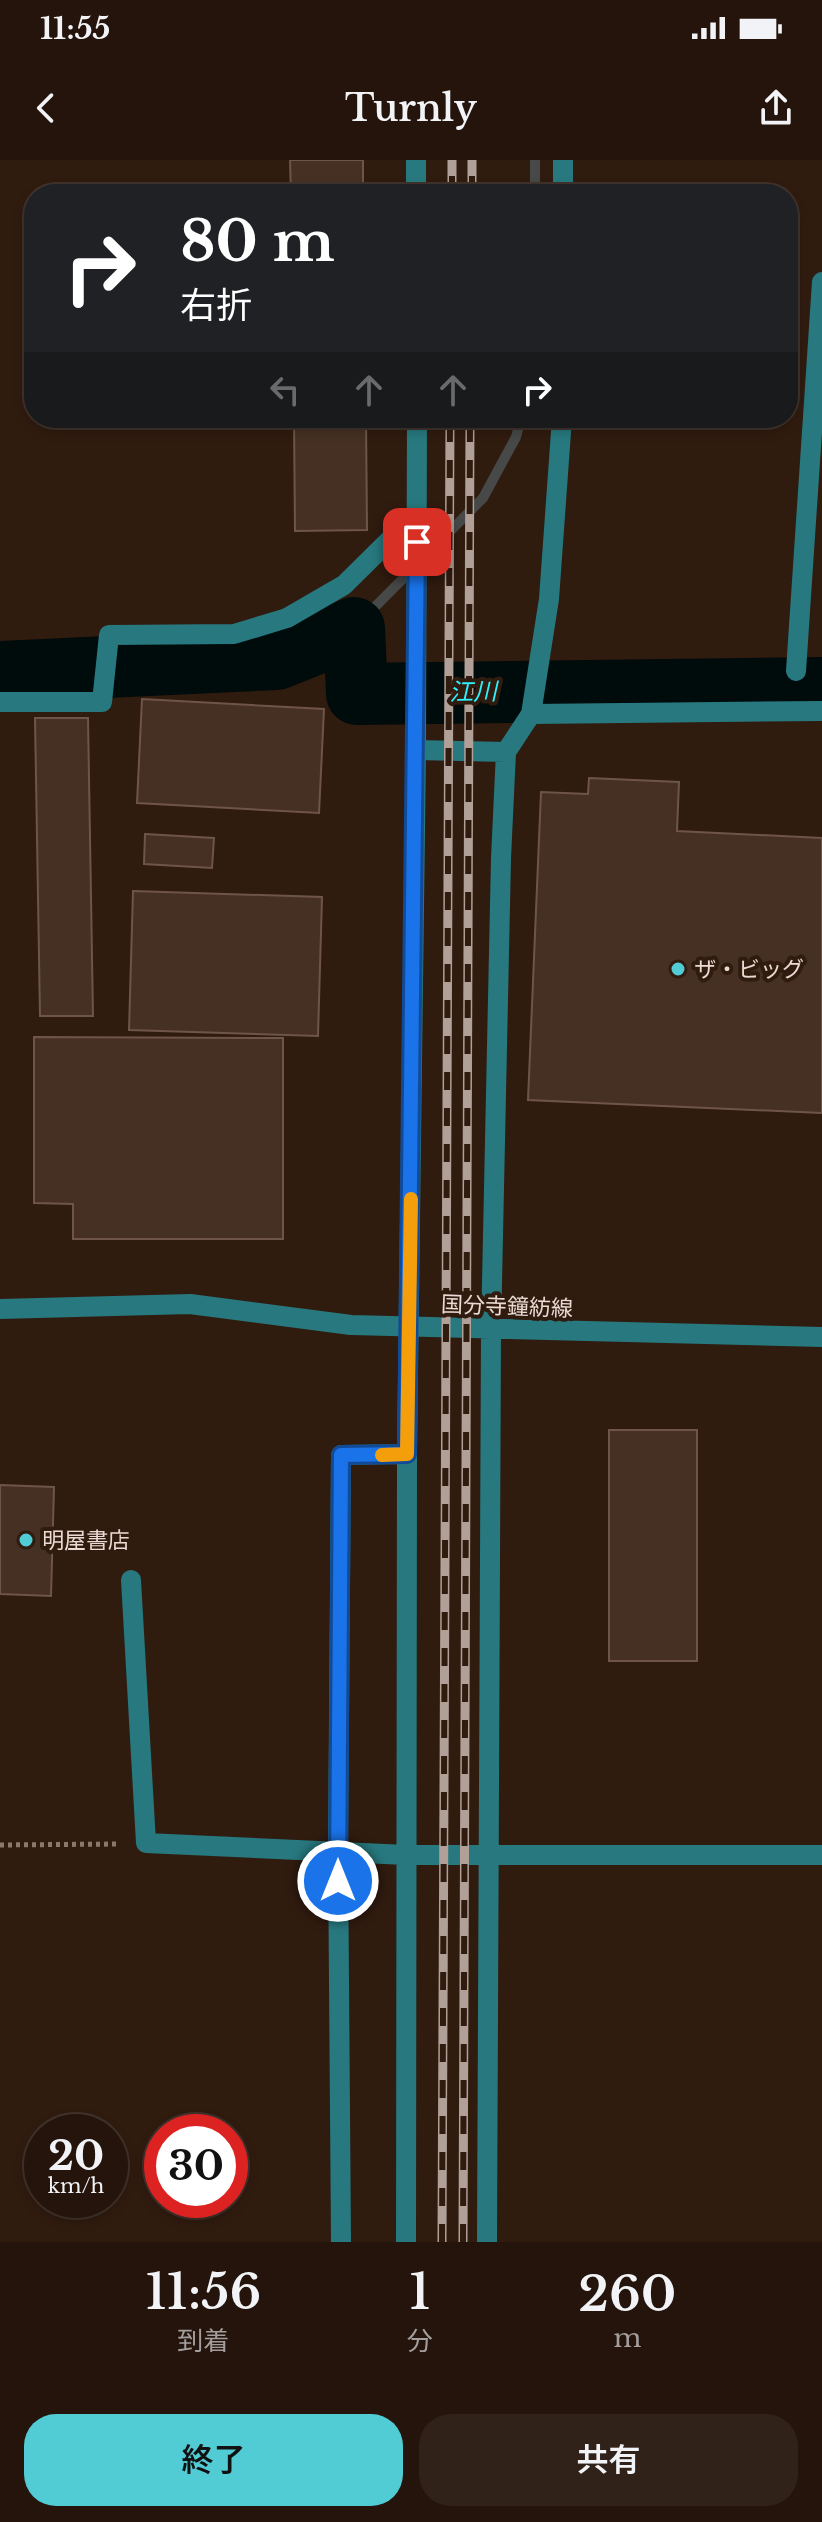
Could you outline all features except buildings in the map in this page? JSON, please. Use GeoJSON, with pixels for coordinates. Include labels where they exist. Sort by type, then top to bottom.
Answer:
{"type":"FeatureCollection","features":[{"type":"Feature","properties":{"kind":"street"},"geometry":{"type":"LineString","coordinates":[[416,160],[416,184]]}},
{"type":"Feature","properties":{"kind":"street"},"geometry":{"type":"LineString","coordinates":[[563,160],[563,184]]}},
{"type":"Feature","properties":{"kind":"street"},"geometry":{"type":"LineString","coordinates":[[796,671],[822,282]]}},
{"type":"Feature","properties":{"kind":"street"},"geometry":{"type":"LineString","coordinates":[[406,2242],[407,1454],[417,428]]}},
{"type":"Feature","properties":{"kind":"street"},"geometry":{"type":"LineString","coordinates":[[487,2242],[491,1330],[497,966],[506,752],[531,714],[549,599],[561,428]]}},
{"type":"Feature","properties":{"kind":"street"},"geometry":{"type":"LineString","coordinates":[[0,702],[102,702],[109,635],[234,634],[287,618],[344,585],[417,513]]}},
{"type":"Feature","properties":{"kind":"street"},"geometry":{"type":"LineString","coordinates":[[531,714],[822,711]]}},
{"type":"Feature","properties":{"kind":"street"},"geometry":{"type":"LineString","coordinates":[[416,750],[506,752]]}},
{"type":"Feature","properties":{"kind":"street","name":"国分寺鐘紡線"},"geometry":{"type":"LineString","coordinates":[[0,1309],[190,1304],[351,1325],[822,1337]]}},
{"type":"Feature","properties":{"kind":"street"},"geometry":{"type":"LineString","coordinates":[[341,2242],[338,1851],[341,1455],[407,1454]]}},
{"type":"Feature","properties":{"kind":"street"},"geometry":{"type":"LineString","coordinates":[[131,1580],[146,1843],[406,1855],[822,1855]]}},
{"type":"Feature","properties":{"kind":"path"},"geometry":{"type":"LineString","coordinates":[[0,1845],[146,1843]]}},
{"type":"Feature","properties":{"kind":"waterway"},"geometry":{"type":"LineString","coordinates":[[535,160],[535,184]]}},
{"type":"Feature","properties":{"kind":"waterway"},"geometry":{"type":"LineString","coordinates":[[354,628],[483,498],[518,428]]}},
{"type":"Feature","properties":{"kind":"waterway","name":"江川"},"geometry":{"type":"LineString","coordinates":[[0,672],[277,659],[354,628],[357,694],[822,688]]}},
{"type":"Feature","properties":{"kind":"railway"},"geometry":{"type":"LineString","coordinates":[[452,160],[452,184]]}},
{"type":"Feature","properties":{"kind":"railway"},"geometry":{"type":"LineString","coordinates":[[472,160],[472,184]]}},
{"type":"Feature","properties":{"kind":"railway"},"geometry":{"type":"LineString","coordinates":[[442,2242],[450,428]]}},
{"type":"Feature","properties":{"kind":"railway"},"geometry":{"type":"LineString","coordinates":[[463,2242],[470,428]]}},
{"type":"Feature","properties":{"kind":"slow traffic"},"geometry":{"type":"LineString","coordinates":[[382,1455],[407,1454],[411,1199]]}},
{"type":"Feature","properties":{"kind":"place","name":"ザ・ビッグ"},"geometry":{"type":"Point","coordinates":[678,969]}},
{"type":"Feature","properties":{"kind":"place","name":"明屋書店"},"geometry":{"type":"Point","coordinates":[26,1540]}},
{"type":"Feature","properties":{"kind":"route"},"geometry":{"type":"LineString","coordinates":[[338,1881],[341,1455],[407,1454],[417,542]]}}]}
